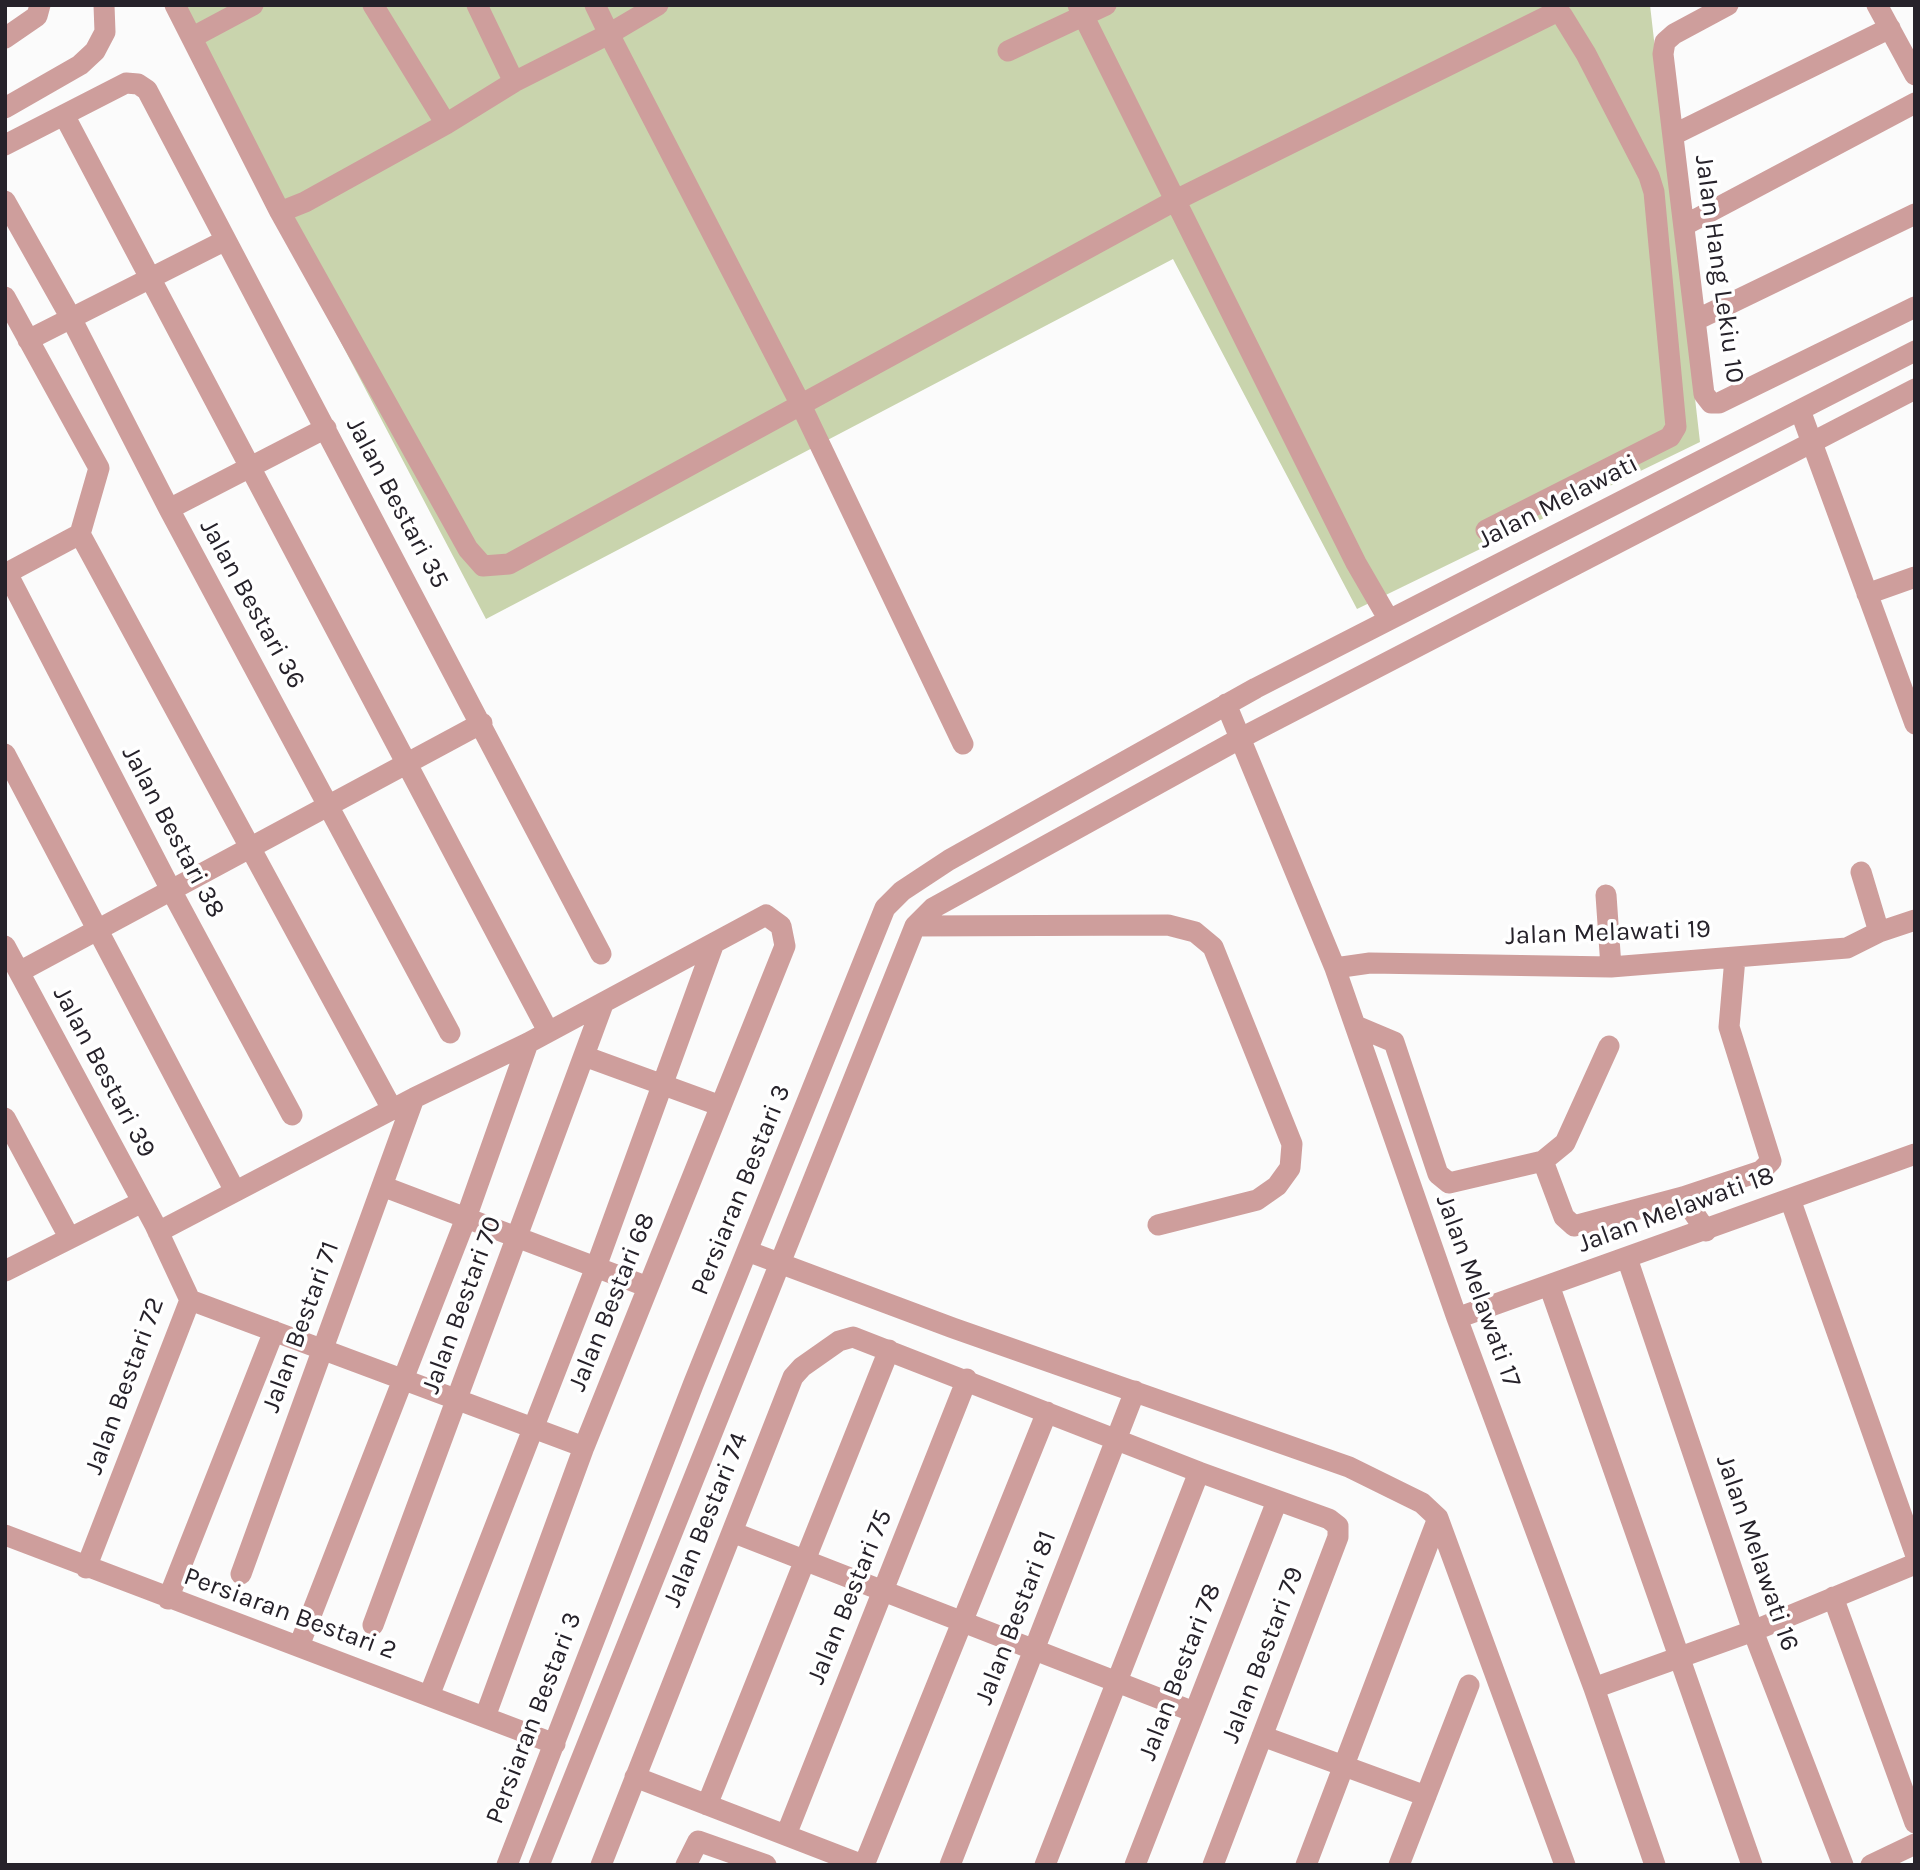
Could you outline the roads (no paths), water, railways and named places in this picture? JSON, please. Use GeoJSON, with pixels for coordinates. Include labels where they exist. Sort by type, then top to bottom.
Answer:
{"type":"FeatureCollection","features":[{"type":"Feature","properties":{"kind":"street"},"geometry":{"type":"LineString","coordinates":[[5,38],[37,16],[40,5]]}},
{"type":"Feature","properties":{"kind":"street"},"geometry":{"type":"LineString","coordinates":[[5,108],[80,65],[95,51],[105,32],[104,5]]}},
{"type":"Feature","properties":{"kind":"street"},"geometry":{"type":"LineString","coordinates":[[176,5],[280,212],[468,549],[483,566],[509,564],[1176,200],[1556,12],[1562,15],[1598,78],[1649,176],[1654,192],[1675,427],[1670,437],[1486,530]]}},
{"type":"Feature","properties":{"kind":"street"},"geometry":{"type":"LineString","coordinates":[[193,37],[253,5]]}},
{"type":"Feature","properties":{"kind":"street"},"geometry":{"type":"LineString","coordinates":[[373,5],[446,124]]}},
{"type":"Feature","properties":{"kind":"street"},"geometry":{"type":"LineString","coordinates":[[477,5],[514,82]]}},
{"type":"Feature","properties":{"kind":"street"},"geometry":{"type":"LineString","coordinates":[[595,5],[800,403],[963,744]]}},
{"type":"Feature","properties":{"kind":"street"},"geometry":{"type":"LineString","coordinates":[[280,212],[305,202],[446,124],[514,82],[609,34],[658,5]]}},
{"type":"Feature","properties":{"kind":"street"},"geometry":{"type":"LineString","coordinates":[[1008,51],[1081,11],[1106,5]]}},
{"type":"Feature","properties":{"kind":"street","name":"Jalan Hang Lekiu 10"},"geometry":{"type":"LineString","coordinates":[[1728,5],[1665,42],[1663,54],[1704,394],[1711,403],[1719,403],[1915,307]]}},
{"type":"Feature","properties":{"kind":"street"},"geometry":{"type":"LineString","coordinates":[[1877,5],[1915,75]]}},
{"type":"Feature","properties":{"kind":"street"},"geometry":{"type":"LineString","coordinates":[[1081,11],[1356,563],[1389,620]]}},
{"type":"Feature","properties":{"kind":"street"},"geometry":{"type":"LineString","coordinates":[[1673,135],[1890,28]]}},
{"type":"Feature","properties":{"kind":"street","name":"Jalan Bestari 35"},"geometry":{"type":"LineString","coordinates":[[64,115],[126,83],[138,84],[147,90],[224,241],[482,723],[601,954]]}},
{"type":"Feature","properties":{"kind":"street"},"geometry":{"type":"LineString","coordinates":[[1685,225],[1915,103]]}},
{"type":"Feature","properties":{"kind":"street"},"geometry":{"type":"LineString","coordinates":[[5,145],[64,115],[548,1031]]}},
{"type":"Feature","properties":{"kind":"street","name":"Jalan Bestari 36"},"geometry":{"type":"LineString","coordinates":[[5,201],[71,318],[169,509],[450,1033]]}},
{"type":"Feature","properties":{"kind":"street"},"geometry":{"type":"LineString","coordinates":[[1696,320],[1915,214]]}},
{"type":"Feature","properties":{"kind":"street"},"geometry":{"type":"LineString","coordinates":[[28,341],[224,241]]}},
{"type":"Feature","properties":{"kind":"street"},"geometry":{"type":"LineString","coordinates":[[5,297],[99,468],[80,534],[392,1109]]}},
{"type":"Feature","properties":{"kind":"street","name":"Jalan Melawati"},"geometry":{"type":"LineString","coordinates":[[1226,704],[1915,351]]}},
{"type":"Feature","properties":{"kind":"street"},"geometry":{"type":"LineString","coordinates":[[539,1865],[915,926],[933,908],[1241,738],[1915,389]]}},
{"type":"Feature","properties":{"kind":"street"},"geometry":{"type":"LineString","coordinates":[[1800,410],[1915,724]]}},
{"type":"Feature","properties":{"kind":"street"},"geometry":{"type":"LineString","coordinates":[[169,509],[326,428]]}},
{"type":"Feature","properties":{"kind":"street"},"geometry":{"type":"LineString","coordinates":[[6,573],[80,534]]}},
{"type":"Feature","properties":{"kind":"street","name":"Jalan Bestari 38"},"geometry":{"type":"LineString","coordinates":[[6,573],[292,1115]]}},
{"type":"Feature","properties":{"kind":"street"},"geometry":{"type":"LineString","coordinates":[[1867,594],[1915,577]]}},
{"type":"Feature","properties":{"kind":"street","name":"Jalan Melawati 17"},"geometry":{"type":"LineString","coordinates":[[1226,704],[1335,968],[1457,1318],[1594,1688],[1655,1865]]}},
{"type":"Feature","properties":{"kind":"street","name":"Persiaran Bestari 3"},"geometry":{"type":"LineString","coordinates":[[507,1865],[747,1251],[885,908],[902,891],[949,860],[1226,704]]}},
{"type":"Feature","properties":{"kind":"street"},"geometry":{"type":"LineString","coordinates":[[19,972],[482,723]]}},
{"type":"Feature","properties":{"kind":"street"},"geometry":{"type":"LineString","coordinates":[[5,754],[235,1191]]}},
{"type":"Feature","properties":{"kind":"street"},"geometry":{"type":"LineString","coordinates":[[1861,872],[1879,932]]}},
{"type":"Feature","properties":{"kind":"street"},"geometry":{"type":"LineString","coordinates":[[1606,895],[1611,967]]}},
{"type":"Feature","properties":{"kind":"street","name":"Jalan Bestari 68"},"geometry":{"type":"LineString","coordinates":[[485,1717],[584,1447],[785,946],[781,926],[766,915],[714,943]]}},
{"type":"Feature","properties":{"kind":"street","name":"Jalan Melawati 19"},"geometry":{"type":"LineString","coordinates":[[1335,968],[1370,962],[1611,967],[1735,958],[1847,948],[1879,932],[1915,920]]}},
{"type":"Feature","properties":{"kind":"street"},"geometry":{"type":"LineString","coordinates":[[915,926],[1168,925],[1195,932],[1213,947],[1292,1144],[1290,1168],[1277,1186],[1257,1200],[1158,1225]]}},
{"type":"Feature","properties":{"kind":"street"},"geometry":{"type":"LineString","coordinates":[[156,1228],[528,1043],[714,943]]}},
{"type":"Feature","properties":{"kind":"street"},"geometry":{"type":"LineString","coordinates":[[429,1696],[596,1267],[714,943]]}},
{"type":"Feature","properties":{"kind":"street","name":"Jalan Bestari 39"},"geometry":{"type":"LineString","coordinates":[[5,946],[156,1228]]}},
{"type":"Feature","properties":{"kind":"street"},"geometry":{"type":"LineString","coordinates":[[1543,1161],[1564,1217],[1574,1226],[1683,1197],[1761,1171],[1771,1161],[1729,1027],[1735,958]]}},
{"type":"Feature","properties":{"kind":"street","name":"Jalan Bestari 70"},"geometry":{"type":"LineString","coordinates":[[373,1625],[603,1004]]}},
{"type":"Feature","properties":{"kind":"street"},"geometry":{"type":"LineString","coordinates":[[1356,1026],[1394,1042],[1442,1180],[1456,1183],[1543,1161],[1565,1143],[1609,1046]]}},
{"type":"Feature","properties":{"kind":"street"},"geometry":{"type":"LineString","coordinates":[[299,1646],[466,1218],[528,1043]]}},
{"type":"Feature","properties":{"kind":"street"},"geometry":{"type":"LineString","coordinates":[[584,1056],[721,1106]]}},
{"type":"Feature","properties":{"kind":"street","name":"Jalan Bestari 71"},"geometry":{"type":"LineString","coordinates":[[240,1574],[414,1098]]}},
{"type":"Feature","properties":{"kind":"street"},"geometry":{"type":"LineString","coordinates":[[5,1118],[69,1237]]}},
{"type":"Feature","properties":{"kind":"street","name":"Jalan Melawati 18"},"geometry":{"type":"LineString","coordinates":[[1457,1318],[1915,1154]]}},
{"type":"Feature","properties":{"kind":"street"},"geometry":{"type":"LineString","coordinates":[[382,1186],[648,1287]]}},
{"type":"Feature","properties":{"kind":"street"},"geometry":{"type":"LineString","coordinates":[[1683,1197],[1706,1231]]}},
{"type":"Feature","properties":{"kind":"street"},"geometry":{"type":"LineString","coordinates":[[1790,1199],[1915,1553]]}},
{"type":"Feature","properties":{"kind":"street"},"geometry":{"type":"LineString","coordinates":[[5,1271],[142,1202]]}},
{"type":"Feature","properties":{"kind":"street","name":"Jalan Bestari 72"},"geometry":{"type":"LineString","coordinates":[[86,1568],[190,1300],[156,1228]]}},
{"type":"Feature","properties":{"kind":"street"},"geometry":{"type":"LineString","coordinates":[[747,1251],[1349,1467],[1422,1503],[1438,1518],[1565,1865]]}},
{"type":"Feature","properties":{"kind":"street","name":"Jalan Melawati 16"},"geometry":{"type":"LineString","coordinates":[[1627,1258],[1753,1630],[1843,1865]]}},
{"type":"Feature","properties":{"kind":"street"},"geometry":{"type":"LineString","coordinates":[[1549,1285],[1752,1865]]}},
{"type":"Feature","properties":{"kind":"street"},"geometry":{"type":"LineString","coordinates":[[190,1300],[584,1447]]}},
{"type":"Feature","properties":{"kind":"street"},"geometry":{"type":"LineString","coordinates":[[168,1598],[274,1331]]}},
{"type":"Feature","properties":{"kind":"street","name":"Jalan Bestari 74"},"geometry":{"type":"LineString","coordinates":[[601,1865],[793,1377],[802,1367],[839,1341],[853,1337],[967,1379],[1116,1440]]}},
{"type":"Feature","properties":{"kind":"street"},"geometry":{"type":"LineString","coordinates":[[707,1805],[889,1350]]}},
{"type":"Feature","properties":{"kind":"street","name":"Jalan Bestari 75"},"geometry":{"type":"LineString","coordinates":[[786,1835],[967,1379]]}},
{"type":"Feature","properties":{"kind":"street","name":"Jalan Bestari 81"},"geometry":{"type":"LineString","coordinates":[[950,1865],[1135,1391]]}},
{"type":"Feature","properties":{"kind":"street"},"geometry":{"type":"LineString","coordinates":[[635,1777],[864,1865],[1047,1412]]}},
{"type":"Feature","properties":{"kind":"street","name":"Jalan Bestari 79"},"geometry":{"type":"LineString","coordinates":[[1116,1440],[1329,1519],[1338,1526],[1338,1537],[1213,1865]]}},
{"type":"Feature","properties":{"kind":"street"},"geometry":{"type":"LineString","coordinates":[[1045,1865],[1199,1472]]}},
{"type":"Feature","properties":{"kind":"street","name":"Jalan Bestari 78"},"geometry":{"type":"LineString","coordinates":[[1135,1865],[1277,1501]]}},
{"type":"Feature","properties":{"kind":"street"},"geometry":{"type":"LineString","coordinates":[[1306,1865],[1438,1518]]}},
{"type":"Feature","properties":{"kind":"street"},"geometry":{"type":"LineString","coordinates":[[732,1532],[1194,1712]]}},
{"type":"Feature","properties":{"kind":"street","name":"Persiaran Bestari 2"},"geometry":{"type":"LineString","coordinates":[[5,1535],[555,1744]]}},
{"type":"Feature","properties":{"kind":"street"},"geometry":{"type":"LineString","coordinates":[[1594,1688],[1753,1630],[1915,1564]]}},
{"type":"Feature","properties":{"kind":"street"},"geometry":{"type":"LineString","coordinates":[[1833,1597],[1915,1823]]}},
{"type":"Feature","properties":{"kind":"street"},"geometry":{"type":"LineString","coordinates":[[1399,1865],[1469,1685]]}},
{"type":"Feature","properties":{"kind":"street"},"geometry":{"type":"LineString","coordinates":[[1262,1736],[1426,1796]]}},
{"type":"Feature","properties":{"kind":"street"},"geometry":{"type":"LineString","coordinates":[[685,1865],[698,1841],[766,1865]]}},
{"type":"Feature","properties":{"kind":"street"},"geometry":{"type":"LineString","coordinates":[[1871,1865],[1915,1844]]}}]}
